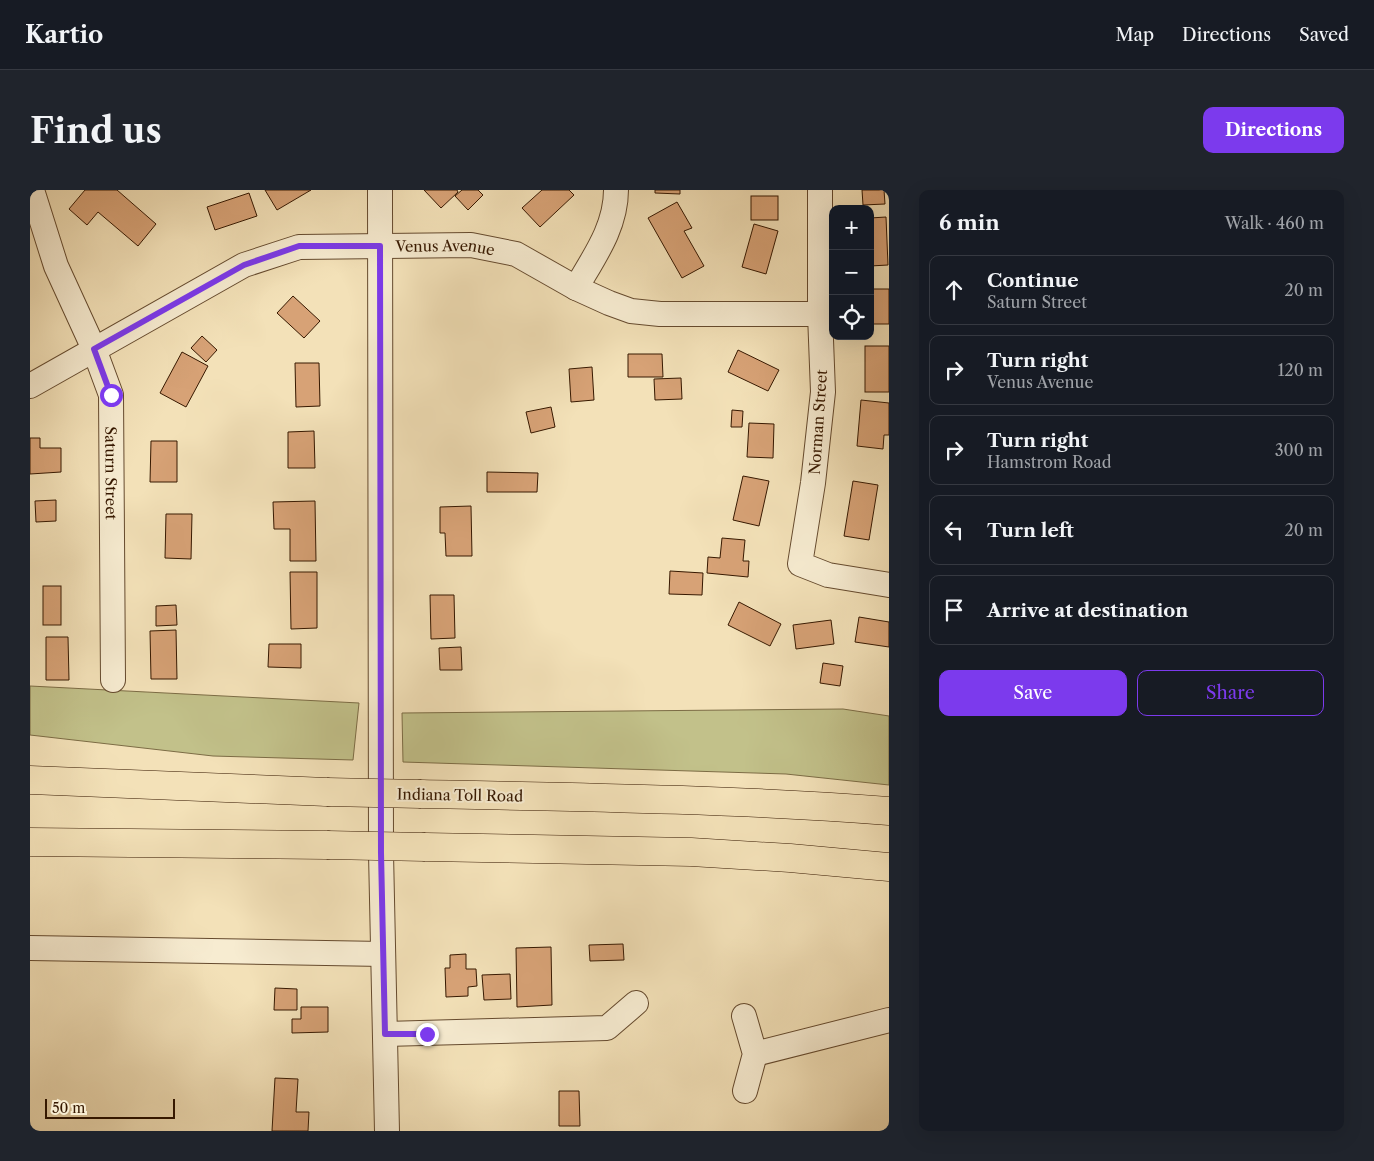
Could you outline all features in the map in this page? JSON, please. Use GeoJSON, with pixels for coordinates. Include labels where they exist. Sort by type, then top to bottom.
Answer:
{"type":"FeatureCollection","features":[{"type":"Feature","properties":{"kind":"highway","name":"Indiana Toll Road"},"geometry":{"type":"LineString","coordinates":[[30,780],[327,792],[688,799],[889,811]]}},
{"type":"Feature","properties":{"kind":"highway"},"geometry":{"type":"LineString","coordinates":[[30,842],[691,852],[889,867]]}},
{"type":"Feature","properties":{"kind":"street","name":"Saturn Street"},"geometry":{"type":"LineString","coordinates":[[32,190],[56,266],[94,349],[111,395],[114,680]]}},
{"type":"Feature","properties":{"kind":"street"},"geometry":{"type":"LineString","coordinates":[[380,190],[381,853],[387,1131]]}},
{"type":"Feature","properties":{"kind":"street"},"geometry":{"type":"LineString","coordinates":[[576,288],[611,223],[616,190]]}},
{"type":"Feature","properties":{"kind":"street","name":"Norman Street"},"geometry":{"type":"LineString","coordinates":[[820,190],[820,314],[823,392],[813,483],[800,564],[828,576],[889,585]]}},
{"type":"Feature","properties":{"kind":"street","name":"Venus Avenue"},"geometry":{"type":"LineString","coordinates":[[30,386],[244,265],[299,246],[472,245],[516,254],[576,288],[631,311],[660,314],[820,314]]}},
{"type":"Feature","properties":{"kind":"street"},"geometry":{"type":"LineString","coordinates":[[30,948],[383,954]]}},
{"type":"Feature","properties":{"kind":"street"},"geometry":{"type":"LineString","coordinates":[[385,1034],[606,1028],[636,1003]]}},
{"type":"Feature","properties":{"kind":"street"},"geometry":{"type":"LineString","coordinates":[[744,1016],[755,1054],[745,1091]]}},
{"type":"Feature","properties":{"kind":"street"},"geometry":{"type":"LineString","coordinates":[[755,1054],[889,1020]]}},
{"type":"Feature","properties":{"kind":"shaded area"},"geometry":{"type":"Polygon","coordinates":[[[30,686],[359,703],[353,760],[213,756],[30,735],[30,686]]]}},
{"type":"Feature","properties":{"kind":"shaded area"},"geometry":{"type":"Polygon","coordinates":[[[843,709],[889,716],[889,785],[786,774],[403,762],[402,713],[843,709]]]}},
{"type":"Feature","properties":{"kind":"building"},"geometry":{"type":"Polygon","coordinates":[[[85,190],[117,190],[156,224],[138,246],[98,212],[87,225],[69,209],[85,190]]]}},
{"type":"Feature","properties":{"kind":"building"},"geometry":{"type":"Polygon","coordinates":[[[265,190],[311,190],[277,210],[265,190]]]}},
{"type":"Feature","properties":{"kind":"building"},"geometry":{"type":"Polygon","coordinates":[[[424,190],[457,190],[458,192],[441,208],[424,190]]]}},
{"type":"Feature","properties":{"kind":"building"},"geometry":{"type":"Polygon","coordinates":[[[462,190],[478,190],[483,195],[468,210],[455,196],[462,190]]]}},
{"type":"Feature","properties":{"kind":"building"},"geometry":{"type":"Polygon","coordinates":[[[542,190],[569,190],[574,195],[540,227],[522,208],[542,190]]]}},
{"type":"Feature","properties":{"kind":"building"},"geometry":{"type":"Polygon","coordinates":[[[655,190],[680,190],[680,194],[655,193],[655,190]]]}},
{"type":"Feature","properties":{"kind":"building"},"geometry":{"type":"Polygon","coordinates":[[[862,190],[884,190],[885,204],[863,205],[862,190]]]}},
{"type":"Feature","properties":{"kind":"building"},"geometry":{"type":"Polygon","coordinates":[[[249,193],[257,216],[215,230],[207,207],[249,193]]]}},
{"type":"Feature","properties":{"kind":"building"},"geometry":{"type":"Polygon","coordinates":[[[751,196],[778,196],[778,220],[751,220],[751,196]]]}},
{"type":"Feature","properties":{"kind":"building"},"geometry":{"type":"Polygon","coordinates":[[[677,202],[692,228],[684,231],[704,266],[682,278],[648,218],[677,202]]]}},
{"type":"Feature","properties":{"kind":"building"},"geometry":{"type":"Polygon","coordinates":[[[886,217],[888,265],[874,266],[874,218],[886,217]]]}},
{"type":"Feature","properties":{"kind":"building"},"geometry":{"type":"Polygon","coordinates":[[[754,224],[778,231],[766,274],[742,267],[754,224]]]}},
{"type":"Feature","properties":{"kind":"building"},"geometry":{"type":"Polygon","coordinates":[[[874,289],[889,289],[889,324],[874,324],[874,289]]]}},
{"type":"Feature","properties":{"kind":"building"},"geometry":{"type":"Polygon","coordinates":[[[293,296],[320,321],[304,338],[277,313],[293,296]]]}},
{"type":"Feature","properties":{"kind":"building"},"geometry":{"type":"Polygon","coordinates":[[[202,336],[217,350],[206,362],[191,348],[202,336]]]}},
{"type":"Feature","properties":{"kind":"building"},"geometry":{"type":"Polygon","coordinates":[[[865,346],[889,346],[889,392],[865,392],[865,346]]]}},
{"type":"Feature","properties":{"kind":"building"},"geometry":{"type":"Polygon","coordinates":[[[738,350],[779,370],[768,391],[728,372],[738,350]]]}},
{"type":"Feature","properties":{"kind":"building"},"geometry":{"type":"Polygon","coordinates":[[[182,352],[208,366],[186,407],[160,393],[182,352]]]}},
{"type":"Feature","properties":{"kind":"building"},"geometry":{"type":"Polygon","coordinates":[[[628,354],[662,354],[663,377],[628,377],[628,354]]]}},
{"type":"Feature","properties":{"kind":"building"},"geometry":{"type":"Polygon","coordinates":[[[295,363],[319,363],[320,406],[296,407],[295,363]]]}},
{"type":"Feature","properties":{"kind":"building"},"geometry":{"type":"Polygon","coordinates":[[[592,367],[594,400],[571,402],[569,369],[592,367]]]}},
{"type":"Feature","properties":{"kind":"building"},"geometry":{"type":"Polygon","coordinates":[[[681,378],[682,399],[655,400],[654,379],[681,378]]]}},
{"type":"Feature","properties":{"kind":"building"},"geometry":{"type":"Polygon","coordinates":[[[861,400],[889,403],[889,435],[884,435],[883,449],[857,446],[861,400]]]}},
{"type":"Feature","properties":{"kind":"building"},"geometry":{"type":"Polygon","coordinates":[[[551,407],[555,427],[531,433],[526,412],[551,407]]]}},
{"type":"Feature","properties":{"kind":"building"},"geometry":{"type":"Polygon","coordinates":[[[732,410],[743,411],[742,427],[731,427],[732,410]]]}},
{"type":"Feature","properties":{"kind":"building"},"geometry":{"type":"Polygon","coordinates":[[[749,423],[774,424],[773,458],[747,457],[749,423]]]}},
{"type":"Feature","properties":{"kind":"building"},"geometry":{"type":"Polygon","coordinates":[[[314,431],[315,468],[288,468],[288,432],[314,431]]]}},
{"type":"Feature","properties":{"kind":"building"},"geometry":{"type":"Polygon","coordinates":[[[30,438],[40,438],[40,448],[61,448],[61,472],[30,474],[30,438]]]}},
{"type":"Feature","properties":{"kind":"building"},"geometry":{"type":"Polygon","coordinates":[[[151,441],[177,441],[177,482],[150,482],[151,441]]]}},
{"type":"Feature","properties":{"kind":"building"},"geometry":{"type":"Polygon","coordinates":[[[487,472],[538,473],[537,492],[487,492],[487,472]]]}},
{"type":"Feature","properties":{"kind":"building"},"geometry":{"type":"Polygon","coordinates":[[[743,476],[769,481],[759,526],[733,520],[743,476]]]}},
{"type":"Feature","properties":{"kind":"building"},"geometry":{"type":"Polygon","coordinates":[[[853,481],[878,485],[869,540],[844,536],[853,481]]]}},
{"type":"Feature","properties":{"kind":"building"},"geometry":{"type":"Polygon","coordinates":[[[56,500],[56,521],[36,522],[35,501],[56,500]]]}},
{"type":"Feature","properties":{"kind":"building"},"geometry":{"type":"Polygon","coordinates":[[[315,501],[316,561],[290,561],[290,529],[274,529],[273,502],[315,501]]]}},
{"type":"Feature","properties":{"kind":"building"},"geometry":{"type":"Polygon","coordinates":[[[471,506],[472,556],[446,556],[445,533],[440,533],[440,507],[471,506]]]}},
{"type":"Feature","properties":{"kind":"building"},"geometry":{"type":"Polygon","coordinates":[[[166,514],[192,514],[191,559],[165,558],[166,514]]]}},
{"type":"Feature","properties":{"kind":"building"},"geometry":{"type":"Polygon","coordinates":[[[722,538],[745,540],[743,561],[749,561],[748,577],[707,573],[708,557],[720,558],[722,538]]]}},
{"type":"Feature","properties":{"kind":"building"},"geometry":{"type":"Polygon","coordinates":[[[670,571],[703,573],[702,595],[669,594],[670,571]]]}},
{"type":"Feature","properties":{"kind":"building"},"geometry":{"type":"Polygon","coordinates":[[[290,572],[317,572],[317,628],[291,629],[290,572]]]}},
{"type":"Feature","properties":{"kind":"building"},"geometry":{"type":"Polygon","coordinates":[[[43,586],[61,586],[61,625],[43,625],[43,586]]]}},
{"type":"Feature","properties":{"kind":"building"},"geometry":{"type":"Polygon","coordinates":[[[430,595],[454,595],[455,638],[431,639],[430,595]]]}},
{"type":"Feature","properties":{"kind":"building"},"geometry":{"type":"Polygon","coordinates":[[[739,602],[781,624],[770,646],[728,625],[739,602]]]}},
{"type":"Feature","properties":{"kind":"building"},"geometry":{"type":"Polygon","coordinates":[[[176,605],[177,625],[156,626],[156,606],[176,605]]]}},
{"type":"Feature","properties":{"kind":"building"},"geometry":{"type":"Polygon","coordinates":[[[859,617],[889,622],[889,647],[855,642],[859,617]]]}},
{"type":"Feature","properties":{"kind":"building"},"geometry":{"type":"Polygon","coordinates":[[[831,620],[834,644],[796,649],[793,625],[831,620]]]}},
{"type":"Feature","properties":{"kind":"building"},"geometry":{"type":"Polygon","coordinates":[[[176,630],[177,679],[151,679],[150,631],[176,630]]]}},
{"type":"Feature","properties":{"kind":"building"},"geometry":{"type":"Polygon","coordinates":[[[46,637],[68,637],[69,680],[46,680],[46,637]]]}},
{"type":"Feature","properties":{"kind":"building"},"geometry":{"type":"Polygon","coordinates":[[[269,644],[301,644],[301,668],[268,667],[269,644]]]}},
{"type":"Feature","properties":{"kind":"building"},"geometry":{"type":"Polygon","coordinates":[[[461,647],[462,670],[440,670],[439,648],[461,647]]]}},
{"type":"Feature","properties":{"kind":"building"},"geometry":{"type":"Polygon","coordinates":[[[823,663],[843,666],[840,686],[820,683],[823,663]]]}},
{"type":"Feature","properties":{"kind":"building"},"geometry":{"type":"Polygon","coordinates":[[[623,944],[624,960],[590,961],[589,945],[623,944]]]}},
{"type":"Feature","properties":{"kind":"building"},"geometry":{"type":"Polygon","coordinates":[[[551,947],[552,1005],[517,1007],[516,948],[551,947]]]}},
{"type":"Feature","properties":{"kind":"building"},"geometry":{"type":"Polygon","coordinates":[[[466,954],[466,969],[476,969],[477,986],[468,987],[468,996],[446,997],[445,968],[450,968],[450,955],[466,954]]]}},
{"type":"Feature","properties":{"kind":"building"},"geometry":{"type":"Polygon","coordinates":[[[510,974],[511,999],[484,1000],[482,975],[510,974]]]}},
{"type":"Feature","properties":{"kind":"building"},"geometry":{"type":"Polygon","coordinates":[[[275,988],[297,989],[297,1010],[274,1010],[275,988]]]}},
{"type":"Feature","properties":{"kind":"building"},"geometry":{"type":"Polygon","coordinates":[[[301,1007],[328,1007],[328,1032],[292,1033],[292,1019],[301,1019],[301,1007]]]}},
{"type":"Feature","properties":{"kind":"building"},"geometry":{"type":"Polygon","coordinates":[[[275,1078],[298,1079],[296,1112],[309,1112],[308,1131],[272,1131],[275,1078]]]}},
{"type":"Feature","properties":{"kind":"building"},"geometry":{"type":"Polygon","coordinates":[[[559,1091],[579,1091],[580,1126],[559,1126],[559,1091]]]}},
{"type":"Feature","properties":{"kind":"route"},"geometry":{"type":"LineString","coordinates":[[111,395],[94,349],[244,265],[299,246],[380,246],[381,853],[385,1034],[427,1034]]}}]}
